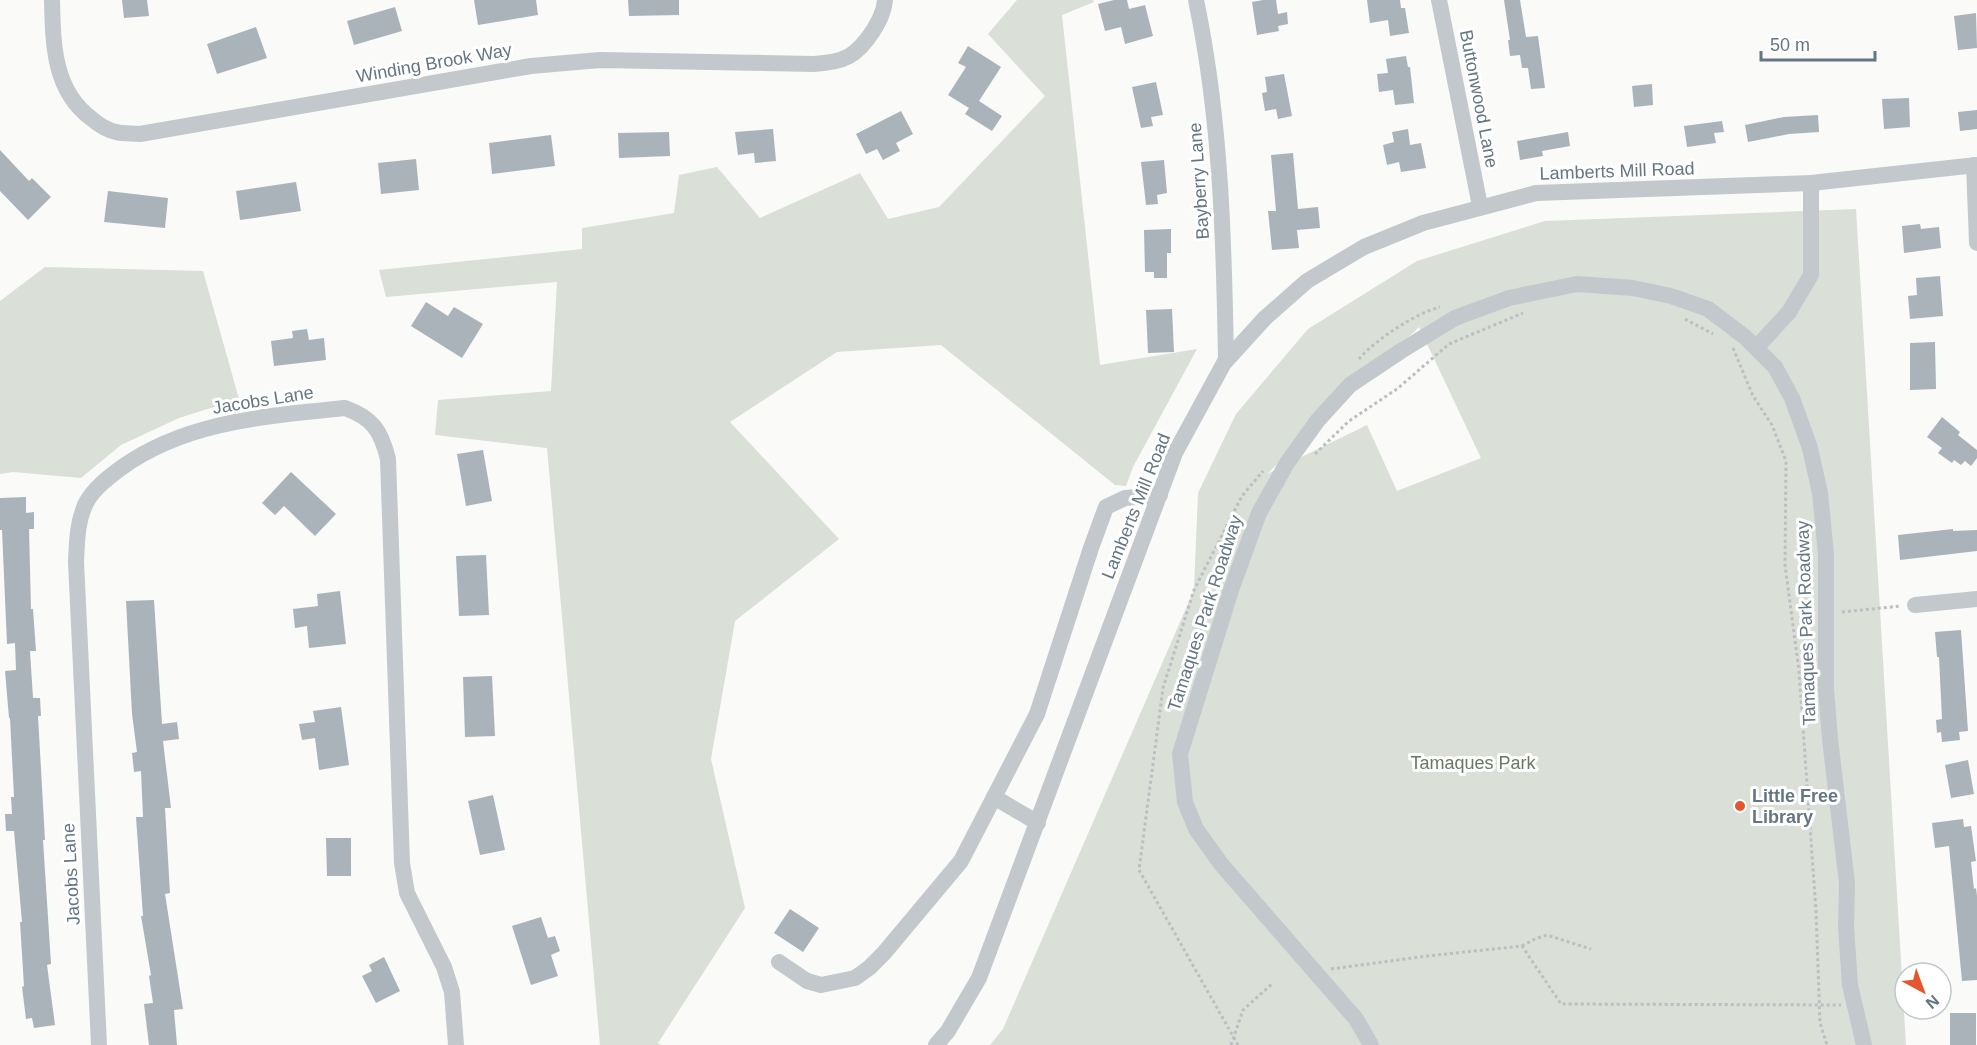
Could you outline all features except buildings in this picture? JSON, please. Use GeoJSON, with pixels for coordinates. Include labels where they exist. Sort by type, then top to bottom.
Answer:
{"type":"FeatureCollection","features":[{"type":"Feature","properties":{"kind":"street","name":"Winding Brook Way"},"geometry":{"type":"LineString","coordinates":[[52,0],[57,69],[66,92],[82,112],[100,125],[117,132],[140,134],[531,66],[600,60],[814,64],[836,62],[861,49],[882,16],[885,0]]}},
{"type":"Feature","properties":{"kind":"street","name":"Bayberry Lane"},"geometry":{"type":"LineString","coordinates":[[1196,0],[1206,48],[1217,139],[1223,229],[1226,361]]}},
{"type":"Feature","properties":{"kind":"street","name":"Buttonwood Lane"},"geometry":{"type":"LineString","coordinates":[[1439,0],[1480,207]]}},
{"type":"Feature","properties":{"kind":"street","name":"Lamberts Mill Road"},"geometry":{"type":"LineString","coordinates":[[936,1045],[948,1031],[979,978],[1176,453],[1226,361],[1265,318],[1307,281],[1364,247],[1423,223],[1536,193],[1811,183],[1975,165]]}},
{"type":"Feature","properties":{"kind":"street"},"geometry":{"type":"LineString","coordinates":[[1975,165],[1977,243]]}},
{"type":"Feature","properties":{"kind":"street"},"geometry":{"type":"LineString","coordinates":[[1756,348],[1789,312],[1811,274],[1811,183]]}},
{"type":"Feature","properties":{"kind":"street","name":"Tamaques Park Roadway"},"geometry":{"type":"LineString","coordinates":[[1371,1045],[1356,1019],[1221,864],[1196,829],[1185,802],[1180,754],[1227,602],[1259,513],[1287,464],[1318,420],[1350,385],[1455,318],[1509,298],[1577,284],[1633,288],[1671,296],[1708,309],[1744,337],[1775,367],[1792,398],[1810,448],[1820,493],[1826,554],[1826,689],[1847,884],[1846,927],[1849,973],[1864,1045]]}},
{"type":"Feature","properties":{"kind":"street","name":"Jacobs Lane"},"geometry":{"type":"LineString","coordinates":[[99,1045],[76,562],[78,522],[87,501],[108,477],[132,460],[173,439],[219,424],[345,408],[373,423],[383,440],[388,459],[402,863],[407,893],[444,967],[452,992],[456,1045]]}},
{"type":"Feature","properties":{"kind":"street"},"geometry":{"type":"LineString","coordinates":[[779,962],[807,981],[821,985],[855,978],[884,953],[961,861],[1036,714],[1090,548],[1106,507],[1125,498],[1160,495]]}},
{"type":"Feature","properties":{"kind":"street"},"geometry":{"type":"LineString","coordinates":[[1915,605],[1977,599]]}},
{"type":"Feature","properties":{"kind":"street"},"geometry":{"type":"LineString","coordinates":[[994,797],[1038,823]]}},
{"type":"Feature","properties":{"kind":"path"},"geometry":{"type":"LineString","coordinates":[[1354,364],[1370,346],[1428,310],[1450,304]]}},
{"type":"Feature","properties":{"kind":"path"},"geometry":{"type":"LineString","coordinates":[[1313,455],[1349,421],[1396,389],[1449,344],[1531,310]]}},
{"type":"Feature","properties":{"kind":"path"},"geometry":{"type":"LineString","coordinates":[[1679,315],[1714,335]]}},
{"type":"Feature","properties":{"kind":"path"},"geometry":{"type":"LineString","coordinates":[[1732,345],[1753,396],[1772,425],[1786,461],[1785,565],[1799,671],[1816,911],[1820,1023],[1827,1045]]}},
{"type":"Feature","properties":{"kind":"path"},"geometry":{"type":"LineString","coordinates":[[1238,1045],[1139,870],[1162,688],[1194,590],[1242,496],[1264,470]]}},
{"type":"Feature","properties":{"kind":"path"},"geometry":{"type":"LineString","coordinates":[[1827,613],[1915,605]]}},
{"type":"Feature","properties":{"kind":"path"},"geometry":{"type":"LineString","coordinates":[[1336,977],[1329,969],[1522,946],[1547,935],[1591,949]]}},
{"type":"Feature","properties":{"kind":"path"},"geometry":{"type":"LineString","coordinates":[[1522,946],[1561,1004],[1855,1005]]}},
{"type":"Feature","properties":{"kind":"path"},"geometry":{"type":"LineString","coordinates":[[1231,1045],[1243,1010],[1273,984]]}},
{"type":"Feature","properties":{"kind":"green space"},"geometry":{"type":"Polygon","coordinates":[[[1017,0],[1093,0],[1094,2],[1062,15],[1100,365],[1197,349],[1133,467],[1126,486],[1115,485],[941,345],[837,352],[730,422],[839,539],[735,621],[711,759],[745,908],[658,1043],[661,1045],[600,1045],[547,448],[435,435],[438,400],[551,391],[557,282],[386,297],[379,270],[582,249],[582,228],[674,213],[679,175],[717,167],[760,218],[860,173],[888,219],[939,207],[1045,96],[988,34],[1017,0]]]}},
{"type":"Feature","properties":{"kind":"green space","name":"Tamaques Park"},"geometry":{"type":"Polygon","coordinates":[[[1856,209],[1901,961],[1893,961],[1893,1021],[1905,1021],[1906,1045],[990,1045],[1003,1029],[1194,590],[1198,493],[1236,414],[1308,329],[1417,261],[1545,221],[1856,209]],[[1419,327],[1267,474],[1367,425],[1397,491],[1481,458],[1419,327]]]}},
{"type":"Feature","properties":{"kind":"green space"},"geometry":{"type":"Polygon","coordinates":[[[45,267],[203,271],[239,399],[179,418],[121,445],[81,478],[13,472],[0,474],[0,301],[45,267]]]}},
{"type":"Feature","properties":{"kind":"place","name":"Little Free Library"},"geometry":{"type":"Point","coordinates":[1740,806]}}]}
